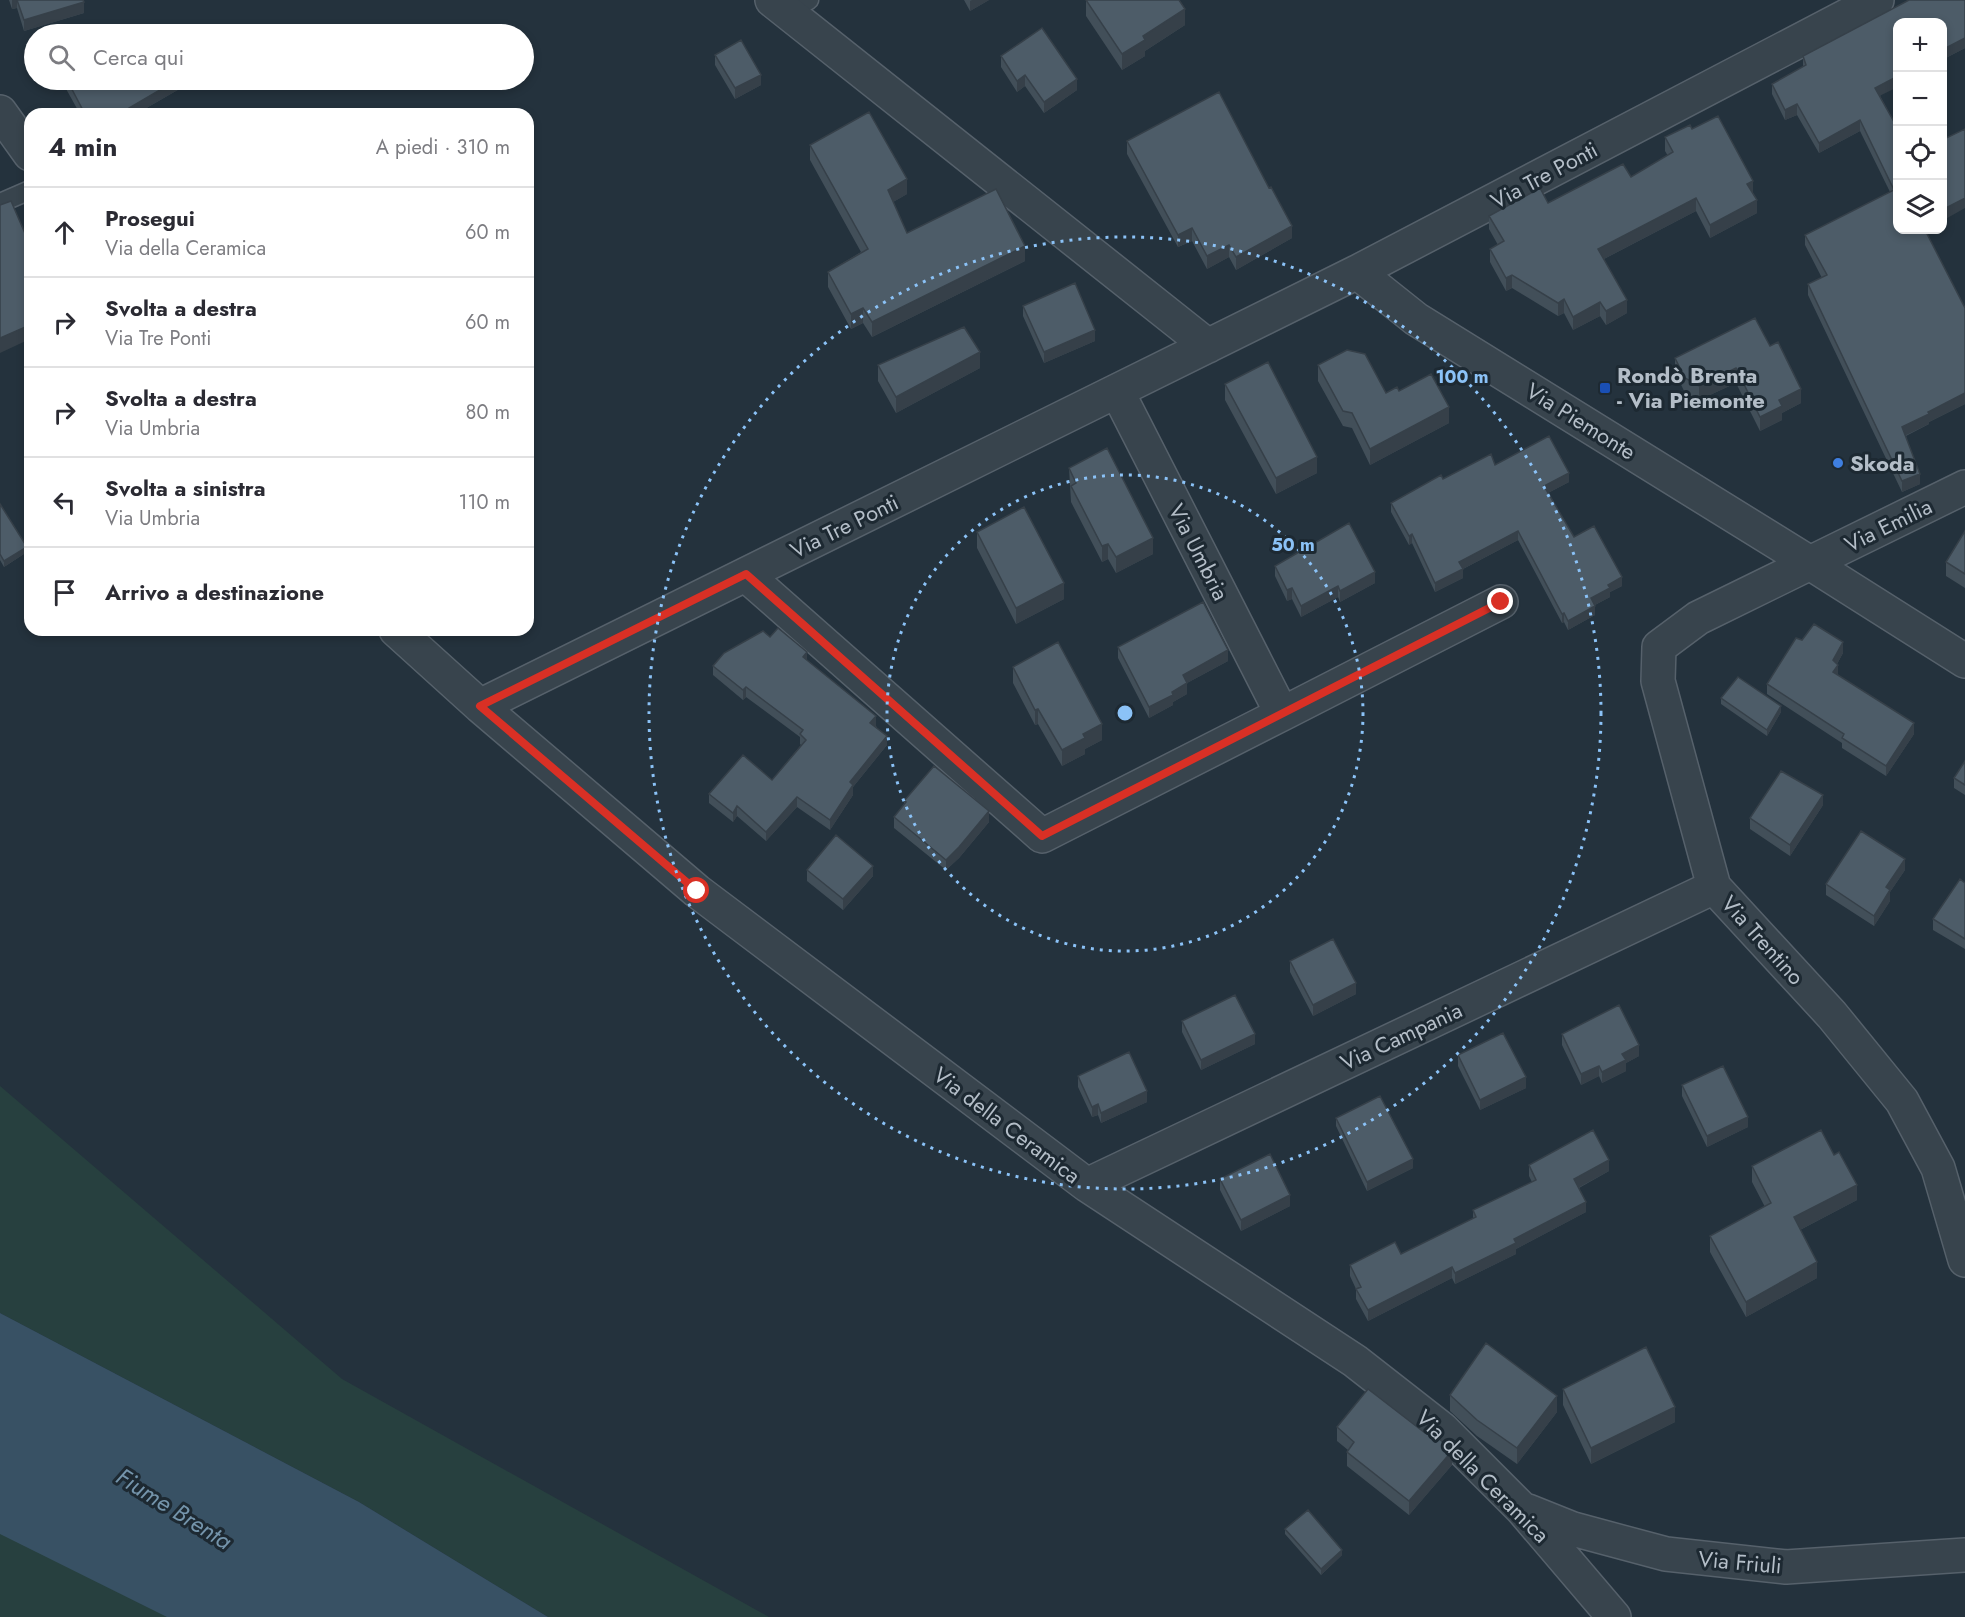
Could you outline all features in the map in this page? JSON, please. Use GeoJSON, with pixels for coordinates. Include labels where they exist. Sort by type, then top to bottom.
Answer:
{"type":"FeatureCollection","features":[{"type":"Feature","properties":{"kind":"street","name":"Via Tre Ponti"},"geometry":{"type":"LineString","coordinates":[[480,706],[1357,272],[1877,0]]}},
{"type":"Feature","properties":{"kind":"street"},"geometry":{"type":"LineString","coordinates":[[790,4],[1208,346]]}},
{"type":"Feature","properties":{"kind":"street"},"geometry":{"type":"LineString","coordinates":[[0,112],[24,146]]}},
{"type":"Feature","properties":{"kind":"street","name":"Via Piemonte"},"geometry":{"type":"LineString","coordinates":[[1357,272],[1416,319],[1810,563],[1965,662]]}},
{"type":"Feature","properties":{"kind":"street","name":"Via Umbria"},"geometry":{"type":"LineString","coordinates":[[1117,391],[1282,714]]}},
{"type":"Feature","properties":{"kind":"street","name":"Via Emilia"},"geometry":{"type":"LineString","coordinates":[[1810,563],[1965,487]]}},
{"type":"Feature","properties":{"kind":"street","name":"Via Trentino"},"geometry":{"type":"LineString","coordinates":[[1810,563],[1698,618],[1659,647],[1658,681],[1714,887],[1832,1015],[1902,1101],[1938,1168],[1965,1260]]}},
{"type":"Feature","properties":{"kind":"street"},"geometry":{"type":"LineString","coordinates":[[746,574],[1042,836],[1501,602]]}},
{"type":"Feature","properties":{"kind":"street","name":"Via della Ceramica"},"geometry":{"type":"LineString","coordinates":[[403,636],[480,706],[697,891],[1087,1185],[1355,1361],[1442,1428],[1522,1509],[1614,1617]]}},
{"type":"Feature","properties":{"kind":"street","name":"Via Campania"},"geometry":{"type":"LineString","coordinates":[[1087,1185],[1714,887]]}},
{"type":"Feature","properties":{"kind":"street","name":"Via Friuli"},"geometry":{"type":"LineString","coordinates":[[1522,1509],[1573,1529],[1666,1554],[1775,1566],[1965,1555]]}},
{"type":"Feature","properties":{"kind":"lane"},"geometry":{"type":"LineString","coordinates":[[0,203],[24,193]]}},
{"type":"Feature","properties":{"kind":"green space"},"geometry":{"type":"Polygon","coordinates":[[[0,1086],[342,1379],[769,1617],[548,1617],[359,1502],[0,1313],[0,1086]]]}},
{"type":"Feature","properties":{"kind":"green space"},"geometry":{"type":"Polygon","coordinates":[[[0,1533],[173,1617],[0,1617],[0,1533]]]}},
{"type":"Feature","properties":{"kind":"water","name":"Fiume Brenta"},"geometry":{"type":"Polygon","coordinates":[[[0,1313],[359,1502],[548,1617],[167,1617],[0,1534],[0,1313]]]}},
{"type":"Feature","properties":{"kind":"building"},"geometry":{"type":"Polygon","coordinates":[[[17,0],[83,0],[84,2],[24,20],[17,0]]]}},
{"type":"Feature","properties":{"kind":"building"},"geometry":{"type":"Polygon","coordinates":[[[1086,0],[1179,0],[1185,9],[1143,36],[1145,40],[1122,54],[1086,0]]]}},
{"type":"Feature","properties":{"kind":"building"},"geometry":{"type":"Polygon","coordinates":[[[1909,0],[1965,0],[1965,38],[1947,47],[1947,18],[1893,18],[1893,79],[1875,88],[1893,120],[1893,188],[1860,120],[1819,143],[1797,104],[1785,110],[1772,84],[1806,65],[1803,56],[1909,0]]]}},
{"type":"Feature","properties":{"kind":"building"},"geometry":{"type":"Polygon","coordinates":[[[1042,28],[1077,79],[1044,102],[1025,75],[1017,81],[1001,56],[1042,28]]]}},
{"type":"Feature","properties":{"kind":"building"},"geometry":{"type":"Polygon","coordinates":[[[741,40],[761,75],[735,88],[715,55],[741,40]]]}},
{"type":"Feature","properties":{"kind":"building"},"geometry":{"type":"Polygon","coordinates":[[[72,90],[160,90],[129,108],[82,108],[72,90]]]}},
{"type":"Feature","properties":{"kind":"building"},"geometry":{"type":"Polygon","coordinates":[[[1219,92],[1269,188],[1271,187],[1292,226],[1236,257],[1229,245],[1207,256],[1192,228],[1178,235],[1127,141],[1219,92]]]}},
{"type":"Feature","properties":{"kind":"building"},"geometry":{"type":"Polygon","coordinates":[[[869,112],[907,179],[888,190],[907,233],[996,189],[1025,246],[872,322],[863,308],[851,314],[828,272],[868,249],[810,145],[869,112]]]}},
{"type":"Feature","properties":{"kind":"building"},"geometry":{"type":"Polygon","coordinates":[[[1718,116],[1753,181],[1747,184],[1757,200],[1710,225],[1696,198],[1598,249],[1627,300],[1606,311],[1600,302],[1573,317],[1564,299],[1558,303],[1512,275],[1506,278],[1490,249],[1504,241],[1489,216],[1540,188],[1548,203],[1623,164],[1631,177],[1673,152],[1665,137],[1690,125],[1692,129],[1718,116]]]}},
{"type":"Feature","properties":{"kind":"building"},"geometry":{"type":"Polygon","coordinates":[[[1965,129],[1965,198],[1947,207],[1947,180],[1947,138],[1965,129]]]}},
{"type":"Feature","properties":{"kind":"building"},"geometry":{"type":"Polygon","coordinates":[[[1893,191],[1893,234],[1927,234],[1965,308],[1965,393],[1902,427],[1920,474],[1902,481],[1808,284],[1827,275],[1805,235],[1893,191]]]}},
{"type":"Feature","properties":{"kind":"building"},"geometry":{"type":"Polygon","coordinates":[[[11,201],[24,231],[24,328],[0,338],[0,205],[11,201]]]}},
{"type":"Feature","properties":{"kind":"building"},"geometry":{"type":"Polygon","coordinates":[[[1075,283],[1095,330],[1044,352],[1023,306],[1075,283]]]}},
{"type":"Feature","properties":{"kind":"building"},"geometry":{"type":"Polygon","coordinates":[[[1755,318],[1770,346],[1778,342],[1801,389],[1779,400],[1782,406],[1760,417],[1736,368],[1699,386],[1685,378],[1675,358],[1755,318]]]}},
{"type":"Feature","properties":{"kind":"building"},"geometry":{"type":"Polygon","coordinates":[[[964,327],[980,352],[896,397],[878,365],[964,327]]]}},
{"type":"Feature","properties":{"kind":"building"},"geometry":{"type":"Polygon","coordinates":[[[1347,350],[1365,354],[1386,393],[1397,387],[1399,391],[1431,374],[1449,407],[1370,449],[1352,413],[1343,411],[1318,365],[1347,350]]]}},
{"type":"Feature","properties":{"kind":"building"},"geometry":{"type":"Polygon","coordinates":[[[1268,362],[1317,457],[1276,478],[1225,384],[1268,362]]]}},
{"type":"Feature","properties":{"kind":"building"},"geometry":{"type":"Polygon","coordinates":[[[1549,436],[1569,473],[1544,486],[1574,537],[1594,526],[1622,577],[1608,585],[1610,588],[1591,598],[1595,606],[1568,621],[1564,613],[1562,614],[1518,531],[1459,562],[1463,569],[1435,583],[1412,534],[1409,536],[1391,503],[1441,475],[1443,479],[1491,454],[1495,465],[1549,436]]]}},
{"type":"Feature","properties":{"kind":"building"},"geometry":{"type":"Polygon","coordinates":[[[1107,448],[1153,538],[1116,557],[1108,544],[1102,546],[1071,486],[1076,483],[1069,468],[1107,448]]]}},
{"type":"Feature","properties":{"kind":"building"},"geometry":{"type":"Polygon","coordinates":[[[0,504],[24,542],[24,549],[4,561],[0,554],[0,504]]]}},
{"type":"Feature","properties":{"kind":"building"},"geometry":{"type":"Polygon","coordinates":[[[1024,507],[1064,583],[1016,608],[977,532],[1024,507]]]}},
{"type":"Feature","properties":{"kind":"building"},"geometry":{"type":"Polygon","coordinates":[[[1349,523],[1375,572],[1340,591],[1338,586],[1301,606],[1292,588],[1287,590],[1275,566],[1349,523]]]}},
{"type":"Feature","properties":{"kind":"building"},"geometry":{"type":"Polygon","coordinates":[[[1965,531],[1965,574],[1946,562],[1965,531]]]}},
{"type":"Feature","properties":{"kind":"building"},"geometry":{"type":"Polygon","coordinates":[[[1203,602],[1228,650],[1183,675],[1187,683],[1172,692],[1173,695],[1149,707],[1118,647],[1203,602]]]}},
{"type":"Feature","properties":{"kind":"building"},"geometry":{"type":"Polygon","coordinates":[[[1814,624],[1843,642],[1833,660],[1838,665],[1833,672],[1914,723],[1886,766],[1842,738],[1844,734],[1767,684],[1796,638],[1802,640],[1814,624]]]}},
{"type":"Feature","properties":{"kind":"building"},"geometry":{"type":"Polygon","coordinates":[[[778,628],[807,652],[803,657],[876,716],[870,723],[887,736],[850,782],[853,785],[830,820],[797,797],[766,832],[737,806],[733,813],[709,794],[743,755],[772,780],[806,740],[800,734],[803,730],[746,687],[743,690],[713,666],[724,653],[763,631],[770,637],[778,628]]]}},
{"type":"Feature","properties":{"kind":"building"},"geometry":{"type":"Polygon","coordinates":[[[1058,642],[1102,724],[1083,734],[1085,738],[1062,750],[1038,709],[1035,710],[1013,667],[1058,642]]]}},
{"type":"Feature","properties":{"kind":"building"},"geometry":{"type":"Polygon","coordinates":[[[1738,677],[1781,706],[1767,730],[1721,698],[1738,677]]]}},
{"type":"Feature","properties":{"kind":"building"},"geometry":{"type":"Polygon","coordinates":[[[1965,761],[1965,785],[1954,778],[1965,761]]]}},
{"type":"Feature","properties":{"kind":"building"},"geometry":{"type":"Polygon","coordinates":[[[934,766],[989,811],[946,860],[894,817],[906,802],[904,801],[934,766]]]}},
{"type":"Feature","properties":{"kind":"building"},"geometry":{"type":"Polygon","coordinates":[[[1781,771],[1823,795],[1790,845],[1750,818],[1781,771]]]}},
{"type":"Feature","properties":{"kind":"building"},"geometry":{"type":"Polygon","coordinates":[[[1861,831],[1905,859],[1886,887],[1890,890],[1874,916],[1826,884],[1861,831]]]}},
{"type":"Feature","properties":{"kind":"building"},"geometry":{"type":"Polygon","coordinates":[[[836,835],[873,866],[843,899],[807,870],[836,835]]]}},
{"type":"Feature","properties":{"kind":"building"},"geometry":{"type":"Polygon","coordinates":[[[1960,879],[1965,883],[1965,939],[1933,919],[1960,879]]]}},
{"type":"Feature","properties":{"kind":"building"},"geometry":{"type":"Polygon","coordinates":[[[1333,939],[1356,983],[1313,1005],[1290,961],[1333,939]]]}},
{"type":"Feature","properties":{"kind":"building"},"geometry":{"type":"Polygon","coordinates":[[[1235,995],[1255,1034],[1201,1060],[1182,1021],[1235,995]]]}},
{"type":"Feature","properties":{"kind":"building"},"geometry":{"type":"Polygon","coordinates":[[[1619,1005],[1639,1045],[1622,1054],[1626,1060],[1602,1072],[1599,1066],[1581,1074],[1562,1034],[1619,1005]]]}},
{"type":"Feature","properties":{"kind":"building"},"geometry":{"type":"Polygon","coordinates":[[[1503,1033],[1526,1077],[1480,1100],[1458,1055],[1503,1033]]]}},
{"type":"Feature","properties":{"kind":"building"},"geometry":{"type":"Polygon","coordinates":[[[1129,1052],[1147,1091],[1101,1113],[1098,1104],[1092,1107],[1078,1076],[1129,1052]]]}},
{"type":"Feature","properties":{"kind":"building"},"geometry":{"type":"Polygon","coordinates":[[[1723,1066],[1748,1117],[1707,1136],[1682,1085],[1723,1066]]]}},
{"type":"Feature","properties":{"kind":"building"},"geometry":{"type":"Polygon","coordinates":[[[1380,1096],[1413,1159],[1367,1182],[1336,1118],[1380,1096]]]}},
{"type":"Feature","properties":{"kind":"building"},"geometry":{"type":"Polygon","coordinates":[[[1593,1130],[1609,1160],[1574,1179],[1586,1202],[1514,1239],[1516,1243],[1455,1273],[1452,1267],[1368,1310],[1356,1289],[1361,1287],[1350,1265],[1395,1242],[1401,1254],[1476,1217],[1473,1210],[1536,1180],[1529,1165],[1593,1130]]]}},
{"type":"Feature","properties":{"kind":"building"},"geometry":{"type":"Polygon","coordinates":[[[1821,1130],[1834,1155],[1839,1152],[1857,1185],[1794,1217],[1817,1262],[1746,1302],[1710,1236],[1771,1203],[1752,1166],[1821,1130]]]}},
{"type":"Feature","properties":{"kind":"building"},"geometry":{"type":"Polygon","coordinates":[[[1270,1154],[1290,1195],[1241,1220],[1220,1179],[1270,1154]]]}},
{"type":"Feature","properties":{"kind":"building"},"geometry":{"type":"Polygon","coordinates":[[[1486,1343],[1557,1396],[1517,1448],[1477,1420],[1450,1395],[1486,1343]]]}},
{"type":"Feature","properties":{"kind":"building"},"geometry":{"type":"Polygon","coordinates":[[[1646,1347],[1675,1407],[1591,1448],[1563,1389],[1646,1347]]]}},
{"type":"Feature","properties":{"kind":"building"},"geometry":{"type":"Polygon","coordinates":[[[1368,1389],[1425,1433],[1428,1428],[1452,1451],[1409,1501],[1347,1452],[1354,1442],[1337,1427],[1368,1389]]]}},
{"type":"Feature","properties":{"kind":"building"},"geometry":{"type":"Polygon","coordinates":[[[1308,1510],[1342,1550],[1321,1569],[1285,1529],[1308,1510]]]}},
{"type":"Feature","properties":{"kind":"place","name":"Rondò Brenta - Via Piemonte"},"geometry":{"type":"Point","coordinates":[1605,388]}},
{"type":"Feature","properties":{"kind":"place","name":"Skoda"},"geometry":{"type":"Point","coordinates":[1838,463]}},
{"type":"Feature","properties":{"kind":"route"},"geometry":{"type":"LineString","coordinates":[[697,891],[480,706],[746,574],[1042,836],[1501,602]]}}]}
